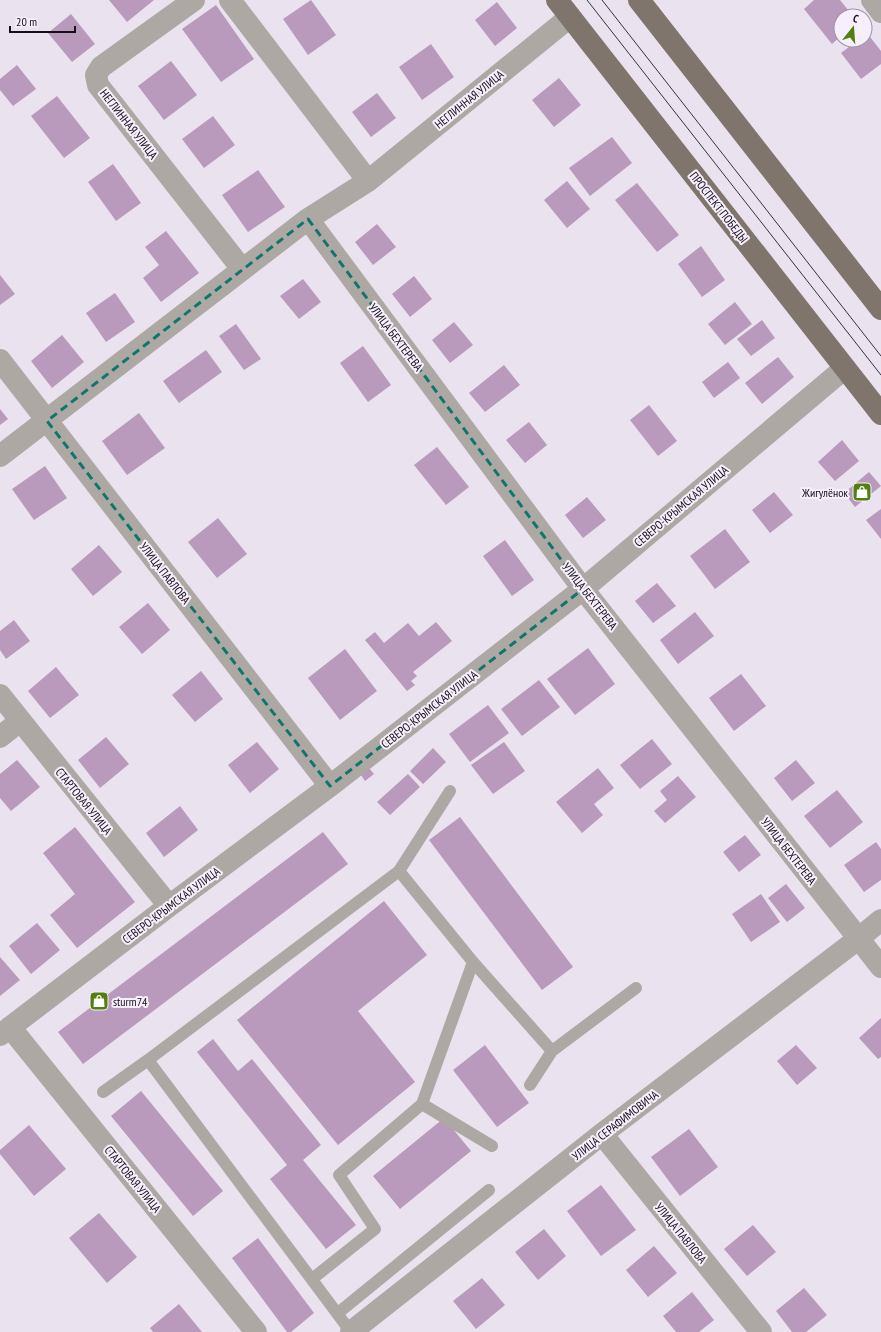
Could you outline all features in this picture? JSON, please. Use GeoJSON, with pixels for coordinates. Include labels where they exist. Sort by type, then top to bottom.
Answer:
{"type":"FeatureCollection","features":[{"type":"Feature","properties":{"kind":"main road","name":"ПРОСПЕКТ ПОБЕДЫ"},"geometry":{"type":"LineString","coordinates":[[557,0],[881,414]]}},
{"type":"Feature","properties":{"kind":"main road"},"geometry":{"type":"LineString","coordinates":[[639,0],[881,309]]}},
{"type":"Feature","properties":{"kind":"street","name":"НЕГЛИННАЯ УЛИЦА"},"geometry":{"type":"LineString","coordinates":[[194,0],[101,67],[96,75],[98,85],[242,269]]}},
{"type":"Feature","properties":{"kind":"street"},"geometry":{"type":"LineString","coordinates":[[230,0],[368,180]]}},
{"type":"Feature","properties":{"kind":"street"},"geometry":{"type":"LineString","coordinates":[[872,0],[881,12]]}},
{"type":"Feature","properties":{"kind":"street","name":"НЕГЛИННАЯ УЛИЦА"},"geometry":{"type":"LineString","coordinates":[[0,456],[308,219],[368,180],[570,17]]}},
{"type":"Feature","properties":{"kind":"street","name":"УЛИЦА БЕХТЕРЕВА"},"geometry":{"type":"LineString","coordinates":[[308,219],[583,589],[881,967]]}},
{"type":"Feature","properties":{"kind":"street","name":"УЛИЦА ПАВЛОВА"},"geometry":{"type":"LineString","coordinates":[[0,360],[330,786]]}},
{"type":"Feature","properties":{"kind":"street","name":"СЕВЕРО-КРЫМСКАЯ УЛИЦА"},"geometry":{"type":"LineString","coordinates":[[5,1031],[330,786],[583,589],[845,368]]}},
{"type":"Feature","properties":{"kind":"street","name":"СТАРТОВАЯ УЛИЦА"},"geometry":{"type":"LineString","coordinates":[[0,695],[20,722],[169,906]]}},
{"type":"Feature","properties":{"kind":"street"},"geometry":{"type":"LineString","coordinates":[[0,737],[20,722]]}},
{"type":"Feature","properties":{"kind":"street","name":"УЛИЦА СЕРАФИМОВИЧА"},"geometry":{"type":"LineString","coordinates":[[351,1332],[602,1134],[881,920]]}},
{"type":"Feature","properties":{"kind":"street","name":"СТАРТОВАЯ УЛИЦА"},"geometry":{"type":"LineString","coordinates":[[5,1031],[256,1332]]}},
{"type":"Feature","properties":{"kind":"street","name":"УЛИЦА ПАВЛОВА"},"geometry":{"type":"LineString","coordinates":[[602,1134],[761,1332]]}},
{"type":"Feature","properties":{"kind":"lane"},"geometry":{"type":"LineString","coordinates":[[103,1092],[148,1060],[399,870],[450,791]]}},
{"type":"Feature","properties":{"kind":"lane"},"geometry":{"type":"LineString","coordinates":[[399,870],[473,962],[552,1051]]}},
{"type":"Feature","properties":{"kind":"lane"},"geometry":{"type":"LineString","coordinates":[[312,1279],[375,1229],[339,1175],[422,1104],[473,962]]}},
{"type":"Feature","properties":{"kind":"lane"},"geometry":{"type":"LineString","coordinates":[[530,1084],[552,1051],[636,988]]}},
{"type":"Feature","properties":{"kind":"lane"},"geometry":{"type":"LineString","coordinates":[[148,1060],[351,1332]]}},
{"type":"Feature","properties":{"kind":"lane"},"geometry":{"type":"LineString","coordinates":[[422,1104],[492,1146]]}},
{"type":"Feature","properties":{"kind":"lane"},"geometry":{"type":"LineString","coordinates":[[338,1314],[489,1190]]}},
{"type":"Feature","properties":{"kind":"highlighted area"},"geometry":{"type":"Polygon","coordinates":[[[308,219],[583,589],[330,786],[47,421],[308,219]]]}},
{"type":"Feature","properties":{"kind":"building"},"geometry":{"type":"Polygon","coordinates":[[[109,0],[154,0],[127,22],[109,0]]]}},
{"type":"Feature","properties":{"kind":"building"},"geometry":{"type":"Polygon","coordinates":[[[311,0],[336,35],[308,55],[283,19],[311,0]]]}},
{"type":"Feature","properties":{"kind":"building"},"geometry":{"type":"Polygon","coordinates":[[[814,0],[840,0],[846,8],[833,8],[832,44],[804,9],[814,0]]]}},
{"type":"Feature","properties":{"kind":"building"},"geometry":{"type":"Polygon","coordinates":[[[497,2],[517,28],[495,46],[475,20],[497,2]]]}},
{"type":"Feature","properties":{"kind":"building"},"geometry":{"type":"Polygon","coordinates":[[[216,5],[254,59],[221,82],[182,29],[216,5]]]}},
{"type":"Feature","properties":{"kind":"building"},"geometry":{"type":"Polygon","coordinates":[[[71,14],[95,44],[72,62],[48,33],[71,14]]]}},
{"type":"Feature","properties":{"kind":"building"},"geometry":{"type":"Polygon","coordinates":[[[873,41],[881,51],[881,64],[861,79],[841,53],[848,48],[873,48],[873,41]]]}},
{"type":"Feature","properties":{"kind":"building"},"geometry":{"type":"Polygon","coordinates":[[[431,44],[454,77],[422,100],[399,67],[431,44]]]}},
{"type":"Feature","properties":{"kind":"building"},"geometry":{"type":"Polygon","coordinates":[[[171,61],[197,95],[164,120],[138,86],[171,61]]]}},
{"type":"Feature","properties":{"kind":"building"},"geometry":{"type":"Polygon","coordinates":[[[17,65],[36,89],[13,106],[0,90],[0,79],[17,65]]]}},
{"type":"Feature","properties":{"kind":"building"},"geometry":{"type":"Polygon","coordinates":[[[559,78],[581,105],[554,127],[532,100],[559,78]]]}},
{"type":"Feature","properties":{"kind":"building"},"geometry":{"type":"Polygon","coordinates":[[[377,93],[396,118],[371,137],[352,112],[377,93]]]}},
{"type":"Feature","properties":{"kind":"building"},"geometry":{"type":"Polygon","coordinates":[[[57,96],[90,138],[64,158],[31,116],[57,96]]]}},
{"type":"Feature","properties":{"kind":"building"},"geometry":{"type":"Polygon","coordinates":[[[213,116],[235,145],[204,168],[182,139],[213,116]]]}},
{"type":"Feature","properties":{"kind":"building"},"geometry":{"type":"Polygon","coordinates":[[[612,137],[632,163],[590,196],[569,168],[612,137]]]}},
{"type":"Feature","properties":{"kind":"building"},"geometry":{"type":"Polygon","coordinates":[[[113,164],[141,203],[116,221],[88,182],[113,164]]]}},
{"type":"Feature","properties":{"kind":"building"},"geometry":{"type":"Polygon","coordinates":[[[258,170],[285,207],[248,232],[222,195],[258,170]]]}},
{"type":"Feature","properties":{"kind":"building"},"geometry":{"type":"Polygon","coordinates":[[[567,181],[590,209],[567,228],[544,200],[567,181]]]}},
{"type":"Feature","properties":{"kind":"building"},"geometry":{"type":"Polygon","coordinates":[[[637,183],[679,235],[657,252],[615,200],[637,183]]]}},
{"type":"Feature","properties":{"kind":"building"},"geometry":{"type":"Polygon","coordinates":[[[377,224],[396,247],[373,265],[355,242],[377,224]]]}},
{"type":"Feature","properties":{"kind":"building"},"geometry":{"type":"Polygon","coordinates":[[[166,231],[199,273],[161,302],[143,278],[159,265],[145,247],[166,231]]]}},
{"type":"Feature","properties":{"kind":"building"},"geometry":{"type":"Polygon","coordinates":[[[701,246],[725,280],[702,297],[678,264],[701,246]]]}},
{"type":"Feature","properties":{"kind":"building"},"geometry":{"type":"Polygon","coordinates":[[[0,275],[15,294],[0,305],[0,275]]]}},
{"type":"Feature","properties":{"kind":"building"},"geometry":{"type":"Polygon","coordinates":[[[414,276],[432,299],[410,317],[392,294],[414,276]]]}},
{"type":"Feature","properties":{"kind":"building"},"geometry":{"type":"Polygon","coordinates":[[[303,279],[321,302],[299,319],[280,296],[303,279]]]}},
{"type":"Feature","properties":{"kind":"building"},"geometry":{"type":"Polygon","coordinates":[[[115,293],[135,322],[106,342],[86,313],[115,293]]]}},
{"type":"Feature","properties":{"kind":"building"},"geometry":{"type":"Polygon","coordinates":[[[735,302],[752,324],[725,345],[708,324],[735,302]]]}},
{"type":"Feature","properties":{"kind":"building"},"geometry":{"type":"Polygon","coordinates":[[[762,320],[775,338],[751,356],[737,339],[762,320]]]}},
{"type":"Feature","properties":{"kind":"building"},"geometry":{"type":"Polygon","coordinates":[[[454,322],[473,345],[450,363],[432,340],[454,322]]]}},
{"type":"Feature","properties":{"kind":"building"},"geometry":{"type":"Polygon","coordinates":[[[236,324],[261,359],[244,370],[219,336],[236,324]]]}},
{"type":"Feature","properties":{"kind":"building"},"geometry":{"type":"Polygon","coordinates":[[[62,335],[84,362],[52,388],[31,361],[62,335]]]}},
{"type":"Feature","properties":{"kind":"building"},"geometry":{"type":"Polygon","coordinates":[[[363,346],[391,385],[368,402],[340,363],[363,346]]]}},
{"type":"Feature","properties":{"kind":"building"},"geometry":{"type":"Polygon","coordinates":[[[206,350],[222,372],[179,403],[163,381],[206,350]]]}},
{"type":"Feature","properties":{"kind":"building"},"geometry":{"type":"Polygon","coordinates":[[[778,357],[794,377],[762,404],[745,383],[778,357]]]}},
{"type":"Feature","properties":{"kind":"building"},"geometry":{"type":"Polygon","coordinates":[[[728,362],[740,378],[714,398],[702,382],[728,362]]]}},
{"type":"Feature","properties":{"kind":"building"},"geometry":{"type":"Polygon","coordinates":[[[504,365],[520,385],[485,412],[469,393],[504,365]]]}},
{"type":"Feature","properties":{"kind":"building"},"geometry":{"type":"Polygon","coordinates":[[[649,405],[677,441],[658,456],[630,420],[649,405]]]}},
{"type":"Feature","properties":{"kind":"building"},"geometry":{"type":"Polygon","coordinates":[[[0,409],[8,419],[0,425],[0,409]]]}},
{"type":"Feature","properties":{"kind":"building"},"geometry":{"type":"Polygon","coordinates":[[[139,413],[165,448],[127,475],[102,441],[139,413]]]}},
{"type":"Feature","properties":{"kind":"building"},"geometry":{"type":"Polygon","coordinates":[[[529,422],[547,445],[525,463],[506,440],[529,422]]]}},
{"type":"Feature","properties":{"kind":"building"},"geometry":{"type":"Polygon","coordinates":[[[842,440],[859,461],[835,481],[818,462],[842,440]]]}},
{"type":"Feature","properties":{"kind":"building"},"geometry":{"type":"Polygon","coordinates":[[[437,447],[469,487],[446,505],[414,465],[437,447]]]}},
{"type":"Feature","properties":{"kind":"building"},"geometry":{"type":"Polygon","coordinates":[[[45,466],[67,498],[34,520],[12,489],[45,466]]]}},
{"type":"Feature","properties":{"kind":"building"},"geometry":{"type":"Polygon","coordinates":[[[869,472],[881,486],[855,507],[844,493],[869,472]]]}},
{"type":"Feature","properties":{"kind":"building"},"geometry":{"type":"Polygon","coordinates":[[[774,492],[793,515],[770,533],[752,510],[774,492]]]}},
{"type":"Feature","properties":{"kind":"building"},"geometry":{"type":"Polygon","coordinates":[[[587,497],[606,520],[583,538],[565,515],[587,497]]]}},
{"type":"Feature","properties":{"kind":"building"},"geometry":{"type":"Polygon","coordinates":[[[881,509],[881,539],[866,520],[881,509]]]}},
{"type":"Feature","properties":{"kind":"building"},"geometry":{"type":"Polygon","coordinates":[[[218,518],[247,554],[217,578],[188,542],[218,518]]]}},
{"type":"Feature","properties":{"kind":"building"},"geometry":{"type":"Polygon","coordinates":[[[725,529],[750,562],[715,589],[690,556],[725,529]]]}},
{"type":"Feature","properties":{"kind":"building"},"geometry":{"type":"Polygon","coordinates":[[[505,540],[534,580],[512,596],[483,556],[505,540]]]}},
{"type":"Feature","properties":{"kind":"building"},"geometry":{"type":"Polygon","coordinates":[[[99,545],[122,572],[93,596],[71,569],[99,545]]]}},
{"type":"Feature","properties":{"kind":"building"},"geometry":{"type":"Polygon","coordinates":[[[657,583],[676,606],[653,623],[635,601],[657,583]]]}},
{"type":"Feature","properties":{"kind":"building"},"geometry":{"type":"Polygon","coordinates":[[[148,603],[170,630],[142,654],[119,627],[148,603]]]}},
{"type":"Feature","properties":{"kind":"building"},"geometry":{"type":"Polygon","coordinates":[[[695,612],[714,636],[678,664],[660,640],[695,612]]]}},
{"type":"Feature","properties":{"kind":"building"},"geometry":{"type":"Polygon","coordinates":[[[14,620],[30,641],[6,659],[0,650],[0,631],[14,620]]]}},
{"type":"Feature","properties":{"kind":"building"},"geometry":{"type":"Polygon","coordinates":[[[436,622],[452,641],[413,672],[417,676],[411,681],[415,685],[407,691],[365,640],[375,632],[384,643],[408,623],[419,636],[436,622]]]}},
{"type":"Feature","properties":{"kind":"building"},"geometry":{"type":"Polygon","coordinates":[[[588,648],[615,684],[575,715],[547,679],[588,648]]]}},
{"type":"Feature","properties":{"kind":"building"},"geometry":{"type":"Polygon","coordinates":[[[345,649],[377,691],[340,720],[308,678],[345,649]]]}},
{"type":"Feature","properties":{"kind":"building"},"geometry":{"type":"Polygon","coordinates":[[[56,667],[79,695],[50,718],[28,691],[56,667]]]}},
{"type":"Feature","properties":{"kind":"building"},"geometry":{"type":"Polygon","coordinates":[[[201,671],[223,699],[195,722],[172,695],[201,671]]]}},
{"type":"Feature","properties":{"kind":"building"},"geometry":{"type":"Polygon","coordinates":[[[741,674],[766,706],[734,731],[709,698],[741,674]]]}},
{"type":"Feature","properties":{"kind":"building"},"geometry":{"type":"Polygon","coordinates":[[[539,680],[560,707],[522,736],[501,709],[539,680]]]}},
{"type":"Feature","properties":{"kind":"building"},"geometry":{"type":"Polygon","coordinates":[[[488,705],[509,733],[470,762],[449,734],[488,705]]]}},
{"type":"Feature","properties":{"kind":"building"},"geometry":{"type":"Polygon","coordinates":[[[106,737],[129,764],[100,788],[78,760],[106,737]]]}},
{"type":"Feature","properties":{"kind":"building"},"geometry":{"type":"Polygon","coordinates":[[[652,739],[672,764],[640,789],[620,765],[652,739]]]}},
{"type":"Feature","properties":{"kind":"building"},"geometry":{"type":"Polygon","coordinates":[[[257,742],[279,769],[250,793],[228,765],[257,742]]]}},
{"type":"Feature","properties":{"kind":"building"},"geometry":{"type":"Polygon","coordinates":[[[504,742],[525,771],[493,794],[471,765],[504,742]]]}},
{"type":"Feature","properties":{"kind":"building"},"geometry":{"type":"Polygon","coordinates":[[[433,748],[446,762],[423,784],[410,771],[433,748]]]}},
{"type":"Feature","properties":{"kind":"building"},"geometry":{"type":"Polygon","coordinates":[[[17,760],[40,787],[11,811],[0,798],[0,774],[17,760]]]}},
{"type":"Feature","properties":{"kind":"building"},"geometry":{"type":"Polygon","coordinates":[[[796,760],[815,783],[792,801],[774,778],[796,760]]]}},
{"type":"Feature","properties":{"kind":"building"},"geometry":{"type":"Polygon","coordinates":[[[369,768],[374,774],[365,781],[361,775],[369,768]]]}},
{"type":"Feature","properties":{"kind":"building"},"geometry":{"type":"Polygon","coordinates":[[[598,768],[614,788],[594,804],[603,815],[582,833],[556,802],[598,768]]]}},
{"type":"Feature","properties":{"kind":"building"},"geometry":{"type":"Polygon","coordinates":[[[408,774],[420,787],[390,815],[377,802],[408,774]]]}},
{"type":"Feature","properties":{"kind":"building"},"geometry":{"type":"Polygon","coordinates":[[[678,776],[696,797],[665,823],[654,811],[667,800],[660,791],[678,776]]]}},
{"type":"Feature","properties":{"kind":"building"},"geometry":{"type":"Polygon","coordinates":[[[837,790],[863,822],[830,848],[804,816],[837,790]]]}},
{"type":"Feature","properties":{"kind":"building"},"geometry":{"type":"Polygon","coordinates":[[[180,806],[198,830],[164,857],[146,833],[180,806]]]}},
{"type":"Feature","properties":{"kind":"building"},"geometry":{"type":"Polygon","coordinates":[[[460,817],[573,967],[542,990],[429,840],[460,817]]]}},
{"type":"Feature","properties":{"kind":"building"},"geometry":{"type":"Polygon","coordinates":[[[75,827],[135,902],[77,948],[50,915],[75,894],[43,853],[75,827]]]}},
{"type":"Feature","properties":{"kind":"building"},"geometry":{"type":"Polygon","coordinates":[[[323,832],[348,864],[83,1064],[58,1032],[323,832]]]}},
{"type":"Feature","properties":{"kind":"building"},"geometry":{"type":"Polygon","coordinates":[[[745,835],[761,855],[739,872],[723,852],[745,835]]]}},
{"type":"Feature","properties":{"kind":"building"},"geometry":{"type":"Polygon","coordinates":[[[876,842],[881,849],[881,880],[864,892],[844,865],[876,842]]]}},
{"type":"Feature","properties":{"kind":"building"},"geometry":{"type":"Polygon","coordinates":[[[786,884],[805,908],[787,922],[768,898],[786,884]]]}},
{"type":"Feature","properties":{"kind":"building"},"geometry":{"type":"Polygon","coordinates":[[[761,894],[780,922],[751,942],[732,914],[761,894]]]}},
{"type":"Feature","properties":{"kind":"building"},"geometry":{"type":"Polygon","coordinates":[[[384,901],[427,955],[358,1011],[415,1082],[338,1145],[237,1020],[384,901]]]}},
{"type":"Feature","properties":{"kind":"building"},"geometry":{"type":"Polygon","coordinates":[[[37,923],[60,950],[31,974],[9,946],[37,923]]]}},
{"type":"Feature","properties":{"kind":"building"},"geometry":{"type":"Polygon","coordinates":[[[0,957],[20,980],[0,996],[0,957]]]}},
{"type":"Feature","properties":{"kind":"building"},"geometry":{"type":"Polygon","coordinates":[[[881,1018],[881,1057],[878,1059],[859,1038],[881,1018]]]}},
{"type":"Feature","properties":{"kind":"building"},"geometry":{"type":"Polygon","coordinates":[[[213,1039],[238,1071],[252,1059],[321,1145],[303,1160],[356,1225],[326,1249],[270,1179],[287,1165],[197,1052],[213,1039]]]}},
{"type":"Feature","properties":{"kind":"building"},"geometry":{"type":"Polygon","coordinates":[[[485,1045],[529,1103],[497,1127],[453,1070],[485,1045]]]}},
{"type":"Feature","properties":{"kind":"building"},"geometry":{"type":"Polygon","coordinates":[[[796,1045],[817,1068],[797,1085],[777,1061],[796,1045]]]}},
{"type":"Feature","properties":{"kind":"building"},"geometry":{"type":"Polygon","coordinates":[[[141,1091],[223,1191],[193,1216],[111,1116],[141,1091]]]}},
{"type":"Feature","properties":{"kind":"building"},"geometry":{"type":"Polygon","coordinates":[[[444,1118],[471,1151],[400,1209],[373,1176],[444,1118]]]}},
{"type":"Feature","properties":{"kind":"building"},"geometry":{"type":"Polygon","coordinates":[[[29,1125],[66,1169],[34,1196],[0,1154],[0,1150],[29,1125]]]}},
{"type":"Feature","properties":{"kind":"building"},"geometry":{"type":"Polygon","coordinates":[[[689,1129],[718,1167],[680,1196],[651,1157],[689,1129]]]}},
{"type":"Feature","properties":{"kind":"building"},"geometry":{"type":"Polygon","coordinates":[[[601,1185],[636,1230],[601,1256],[567,1211],[601,1185]]]}},
{"type":"Feature","properties":{"kind":"building"},"geometry":{"type":"Polygon","coordinates":[[[99,1213],[137,1257],[107,1283],[69,1238],[99,1213]]]}},
{"type":"Feature","properties":{"kind":"building"},"geometry":{"type":"Polygon","coordinates":[[[753,1225],[776,1252],[747,1276],[724,1249],[753,1225]]]}},
{"type":"Feature","properties":{"kind":"building"},"geometry":{"type":"Polygon","coordinates":[[[544,1229],[566,1256],[538,1280],[515,1252],[544,1229]]]}},
{"type":"Feature","properties":{"kind":"building"},"geometry":{"type":"Polygon","coordinates":[[[258,1238],[314,1313],[291,1332],[287,1332],[232,1258],[258,1238]]]}},
{"type":"Feature","properties":{"kind":"building"},"geometry":{"type":"Polygon","coordinates":[[[654,1246],[677,1273],[648,1297],[626,1270],[654,1246]]]}},
{"type":"Feature","properties":{"kind":"building"},"geometry":{"type":"Polygon","coordinates":[[[482,1278],[505,1305],[476,1329],[453,1301],[482,1278]]]}},
{"type":"Feature","properties":{"kind":"building"},"geometry":{"type":"Polygon","coordinates":[[[804,1288],[827,1315],[806,1332],[792,1332],[776,1311],[804,1288]]]}},
{"type":"Feature","properties":{"kind":"building"},"geometry":{"type":"Polygon","coordinates":[[[692,1292],[714,1320],[699,1332],[676,1332],[663,1316],[692,1292]]]}},
{"type":"Feature","properties":{"kind":"building"},"geometry":{"type":"Polygon","coordinates":[[[179,1304],[202,1332],[153,1332],[150,1328],[179,1304]]]}},
{"type":"Feature","properties":{"kind":"tram line"},"geometry":{"type":"LineString","coordinates":[[587,0],[881,375]]}},
{"type":"Feature","properties":{"kind":"tram line"},"geometry":{"type":"LineString","coordinates":[[602,0],[881,356]]}},
{"type":"Feature","properties":{"kind":"place","name":"Жигулёнок"},"geometry":{"type":"Point","coordinates":[862,492]}},
{"type":"Feature","properties":{"kind":"place","name":"sturm74"},"geometry":{"type":"Point","coordinates":[99,1001]}}]}
